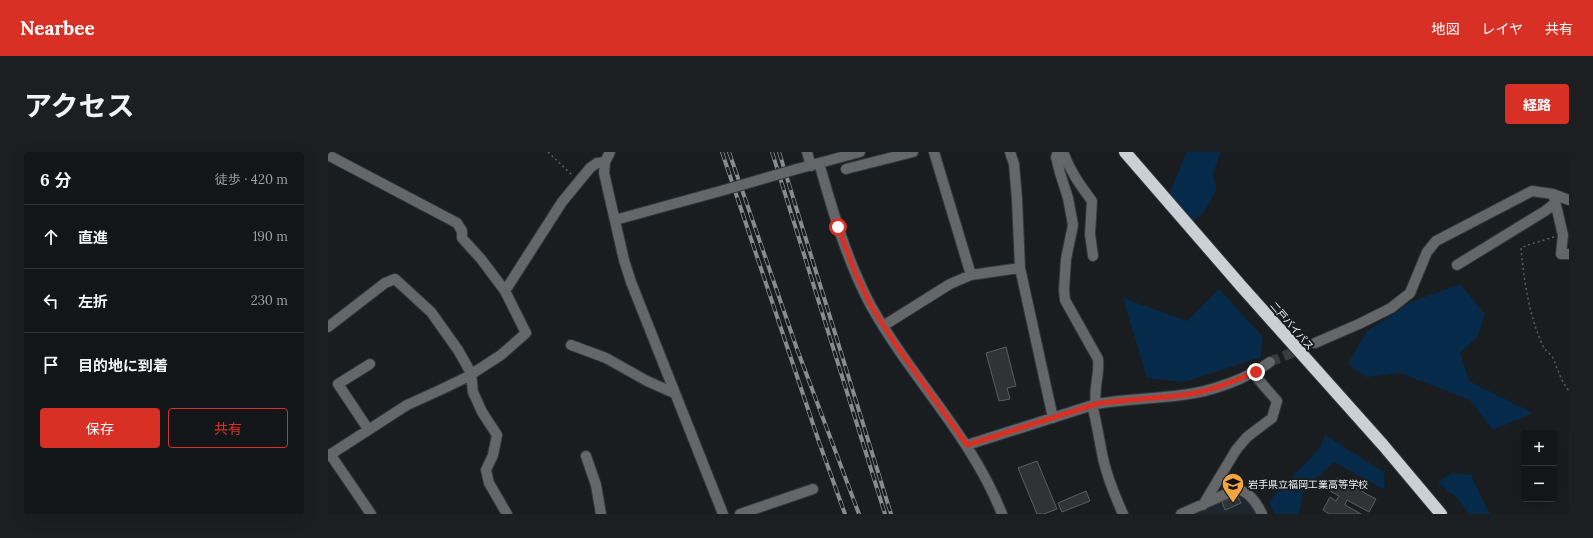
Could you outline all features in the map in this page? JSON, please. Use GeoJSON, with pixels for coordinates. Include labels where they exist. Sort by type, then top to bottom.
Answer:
{"type":"FeatureCollection","features":[{"type":"Feature","properties":{"kind":"highway","name":"二戸バイパス"},"geometry":{"type":"LineString","coordinates":[[1126,152],[1247,293],[1383,445],[1441,514]]}},
{"type":"Feature","properties":{"kind":"street"},"geometry":{"type":"LineString","coordinates":[[610,152],[604,173],[624,260],[631,282],[723,514]]}},
{"type":"Feature","properties":{"kind":"street"},"geometry":{"type":"LineString","coordinates":[[807,152],[815,164],[854,270],[871,306],[967,445],[1002,514]]}},
{"type":"Feature","properties":{"kind":"street"},"geometry":{"type":"LineString","coordinates":[[615,220],[860,152]]}},
{"type":"Feature","properties":{"kind":"street"},"geometry":{"type":"LineString","coordinates":[[846,169],[914,152]]}},
{"type":"Feature","properties":{"kind":"street"},"geometry":{"type":"LineString","coordinates":[[934,152],[971,275]]}},
{"type":"Feature","properties":{"kind":"street"},"geometry":{"type":"LineString","coordinates":[[1010,152],[1014,164],[1020,268],[1053,418]]}},
{"type":"Feature","properties":{"kind":"street"},"geometry":{"type":"LineString","coordinates":[[1056,153],[1069,167],[1077,181],[1092,201],[1090,234],[1093,256]]}},
{"type":"Feature","properties":{"kind":"street"},"geometry":{"type":"LineString","coordinates":[[1056,153],[1060,173],[1068,198],[1073,226],[1066,259],[1064,290],[1065,300],[1098,359],[1099,366],[1094,405],[1103,457],[1110,485],[1123,514]]}},
{"type":"Feature","properties":{"kind":"street"},"geometry":{"type":"LineString","coordinates":[[328,155],[457,223],[462,231],[462,238],[481,259],[505,291],[526,333],[500,355],[471,373],[438,391],[406,405],[329,455],[371,514]]}},
{"type":"Feature","properties":{"kind":"street"},"geometry":{"type":"LineString","coordinates":[[505,291],[562,202],[590,168],[598,163],[606,162]]}},
{"type":"Feature","properties":{"kind":"street"},"geometry":{"type":"LineString","coordinates":[[1315,343],[1391,308],[1410,293],[1427,252],[1436,241],[1532,191],[1542,191],[1554,199],[1569,200]]}},
{"type":"Feature","properties":{"kind":"street"},"geometry":{"type":"LineString","coordinates":[[1554,199],[1563,235],[1562,254],[1569,254]]}},
{"type":"Feature","properties":{"kind":"street"},"geometry":{"type":"LineString","coordinates":[[1457,264],[1546,211],[1554,199]]}},
{"type":"Feature","properties":{"kind":"street"},"geometry":{"type":"LineString","coordinates":[[884,326],[950,284],[971,275],[1020,268]]}},
{"type":"Feature","properties":{"kind":"street"},"geometry":{"type":"LineString","coordinates":[[328,327],[385,283],[395,279],[431,312],[458,350],[471,373],[473,392],[482,412],[497,435],[493,455],[486,470],[489,483],[507,514]]}},
{"type":"Feature","properties":{"kind":"street"},"geometry":{"type":"LineString","coordinates":[[571,345],[606,358],[647,381],[674,392]]}},
{"type":"Feature","properties":{"kind":"street"},"geometry":{"type":"LineString","coordinates":[[967,445],[1094,405],[1112,401],[1184,395],[1217,387],[1256,372],[1270,362]]}},
{"type":"Feature","properties":{"kind":"street"},"geometry":{"type":"LineString","coordinates":[[368,429],[338,384],[370,364]]}},
{"type":"Feature","properties":{"kind":"street"},"geometry":{"type":"LineString","coordinates":[[1203,505],[1236,450],[1247,437],[1272,418],[1277,401],[1258,380],[1256,372]]}},
{"type":"Feature","properties":{"kind":"street"},"geometry":{"type":"LineString","coordinates":[[586,456],[596,485],[602,514]]}},
{"type":"Feature","properties":{"kind":"street"},"geometry":{"type":"LineString","coordinates":[[740,514],[813,489]]}},
{"type":"Feature","properties":{"kind":"street"},"geometry":{"type":"LineString","coordinates":[[1181,514],[1237,489],[1244,490],[1257,504],[1262,514]]}},
{"type":"Feature","properties":{"kind":"path"},"geometry":{"type":"LineString","coordinates":[[548,152],[578,182]]}},
{"type":"Feature","properties":{"kind":"path"},"geometry":{"type":"LineString","coordinates":[[1563,235],[1528,244],[1521,248],[1524,279],[1535,323],[1544,348],[1552,357],[1558,374],[1569,391]]}},
{"type":"Feature","properties":{"kind":"shaded area"},"geometry":{"type":"Polygon","coordinates":[[[1187,152],[1221,152],[1213,173],[1216,190],[1203,214],[1191,221],[1169,194],[1187,152]]]}},
{"type":"Feature","properties":{"kind":"shaded area"},"geometry":{"type":"Polygon","coordinates":[[[1460,284],[1485,314],[1477,337],[1460,353],[1469,381],[1533,413],[1493,430],[1470,400],[1400,373],[1366,377],[1348,364],[1366,332],[1411,302],[1460,284]]]}},
{"type":"Feature","properties":{"kind":"shaded area"},"geometry":{"type":"Polygon","coordinates":[[[1219,289],[1263,337],[1261,357],[1184,382],[1147,378],[1123,298],[1187,321],[1219,289]]]}},
{"type":"Feature","properties":{"kind":"shaded area"},"geometry":{"type":"Polygon","coordinates":[[[1325,435],[1384,472],[1385,490],[1334,462],[1303,490],[1299,514],[1274,514],[1269,501],[1320,448],[1325,435]]]}},
{"type":"Feature","properties":{"kind":"shaded area"},"geometry":{"type":"Polygon","coordinates":[[[1451,473],[1471,475],[1488,511],[1492,514],[1469,514],[1456,497],[1438,483],[1451,473]]]}},
{"type":"Feature","properties":{"kind":"shaded area","name":"岩手県立福岡工業高等学校"},"geometry":{"type":"Polygon","coordinates":[[[1239,493],[1249,501],[1257,514],[1192,514],[1239,493]]]}},
{"type":"Feature","properties":{"kind":"building"},"geometry":{"type":"Polygon","coordinates":[[[1006,347],[1016,386],[1007,388],[1010,399],[999,401],[986,353],[1006,347]]]}},
{"type":"Feature","properties":{"kind":"building"},"geometry":{"type":"Polygon","coordinates":[[[1037,461],[1057,509],[1044,514],[1037,514],[1018,468],[1037,461]]]}},
{"type":"Feature","properties":{"kind":"building"},"geometry":{"type":"Polygon","coordinates":[[[1337,478],[1376,499],[1369,512],[1347,500],[1345,505],[1361,514],[1329,514],[1323,510],[1330,497],[1336,501],[1339,496],[1330,491],[1337,478]]]}},
{"type":"Feature","properties":{"kind":"building"},"geometry":{"type":"Polygon","coordinates":[[[1086,491],[1090,501],[1062,512],[1058,503],[1086,491]]]}},
{"type":"Feature","properties":{"kind":"building"},"geometry":{"type":"Polygon","coordinates":[[[1237,495],[1241,503],[1225,510],[1222,502],[1237,495]]]}},
{"type":"Feature","properties":{"kind":"tunnel"},"geometry":{"type":"LineString","coordinates":[[1270,362],[1315,343]]}},
{"type":"Feature","properties":{"kind":"railway"},"geometry":{"type":"LineString","coordinates":[[722,152],[819,442],[845,514]]}},
{"type":"Feature","properties":{"kind":"railway"},"geometry":{"type":"LineString","coordinates":[[729,152],[797,349],[859,514]]}},
{"type":"Feature","properties":{"kind":"railway"},"geometry":{"type":"LineString","coordinates":[[772,152],[885,514]]}},
{"type":"Feature","properties":{"kind":"railway"},"geometry":{"type":"LineString","coordinates":[[779,152],[891,514]]}},
{"type":"Feature","properties":{"kind":"place","name":"岩手県立福岡工業高等学校"},"geometry":{"type":"Point","coordinates":[1233,504]}},
{"type":"Feature","properties":{"kind":"route"},"geometry":{"type":"LineString","coordinates":[[838,227],[854,270],[871,306],[896,345],[967,445],[1096,404],[1112,401],[1184,395],[1217,387],[1256,372]]}}]}
